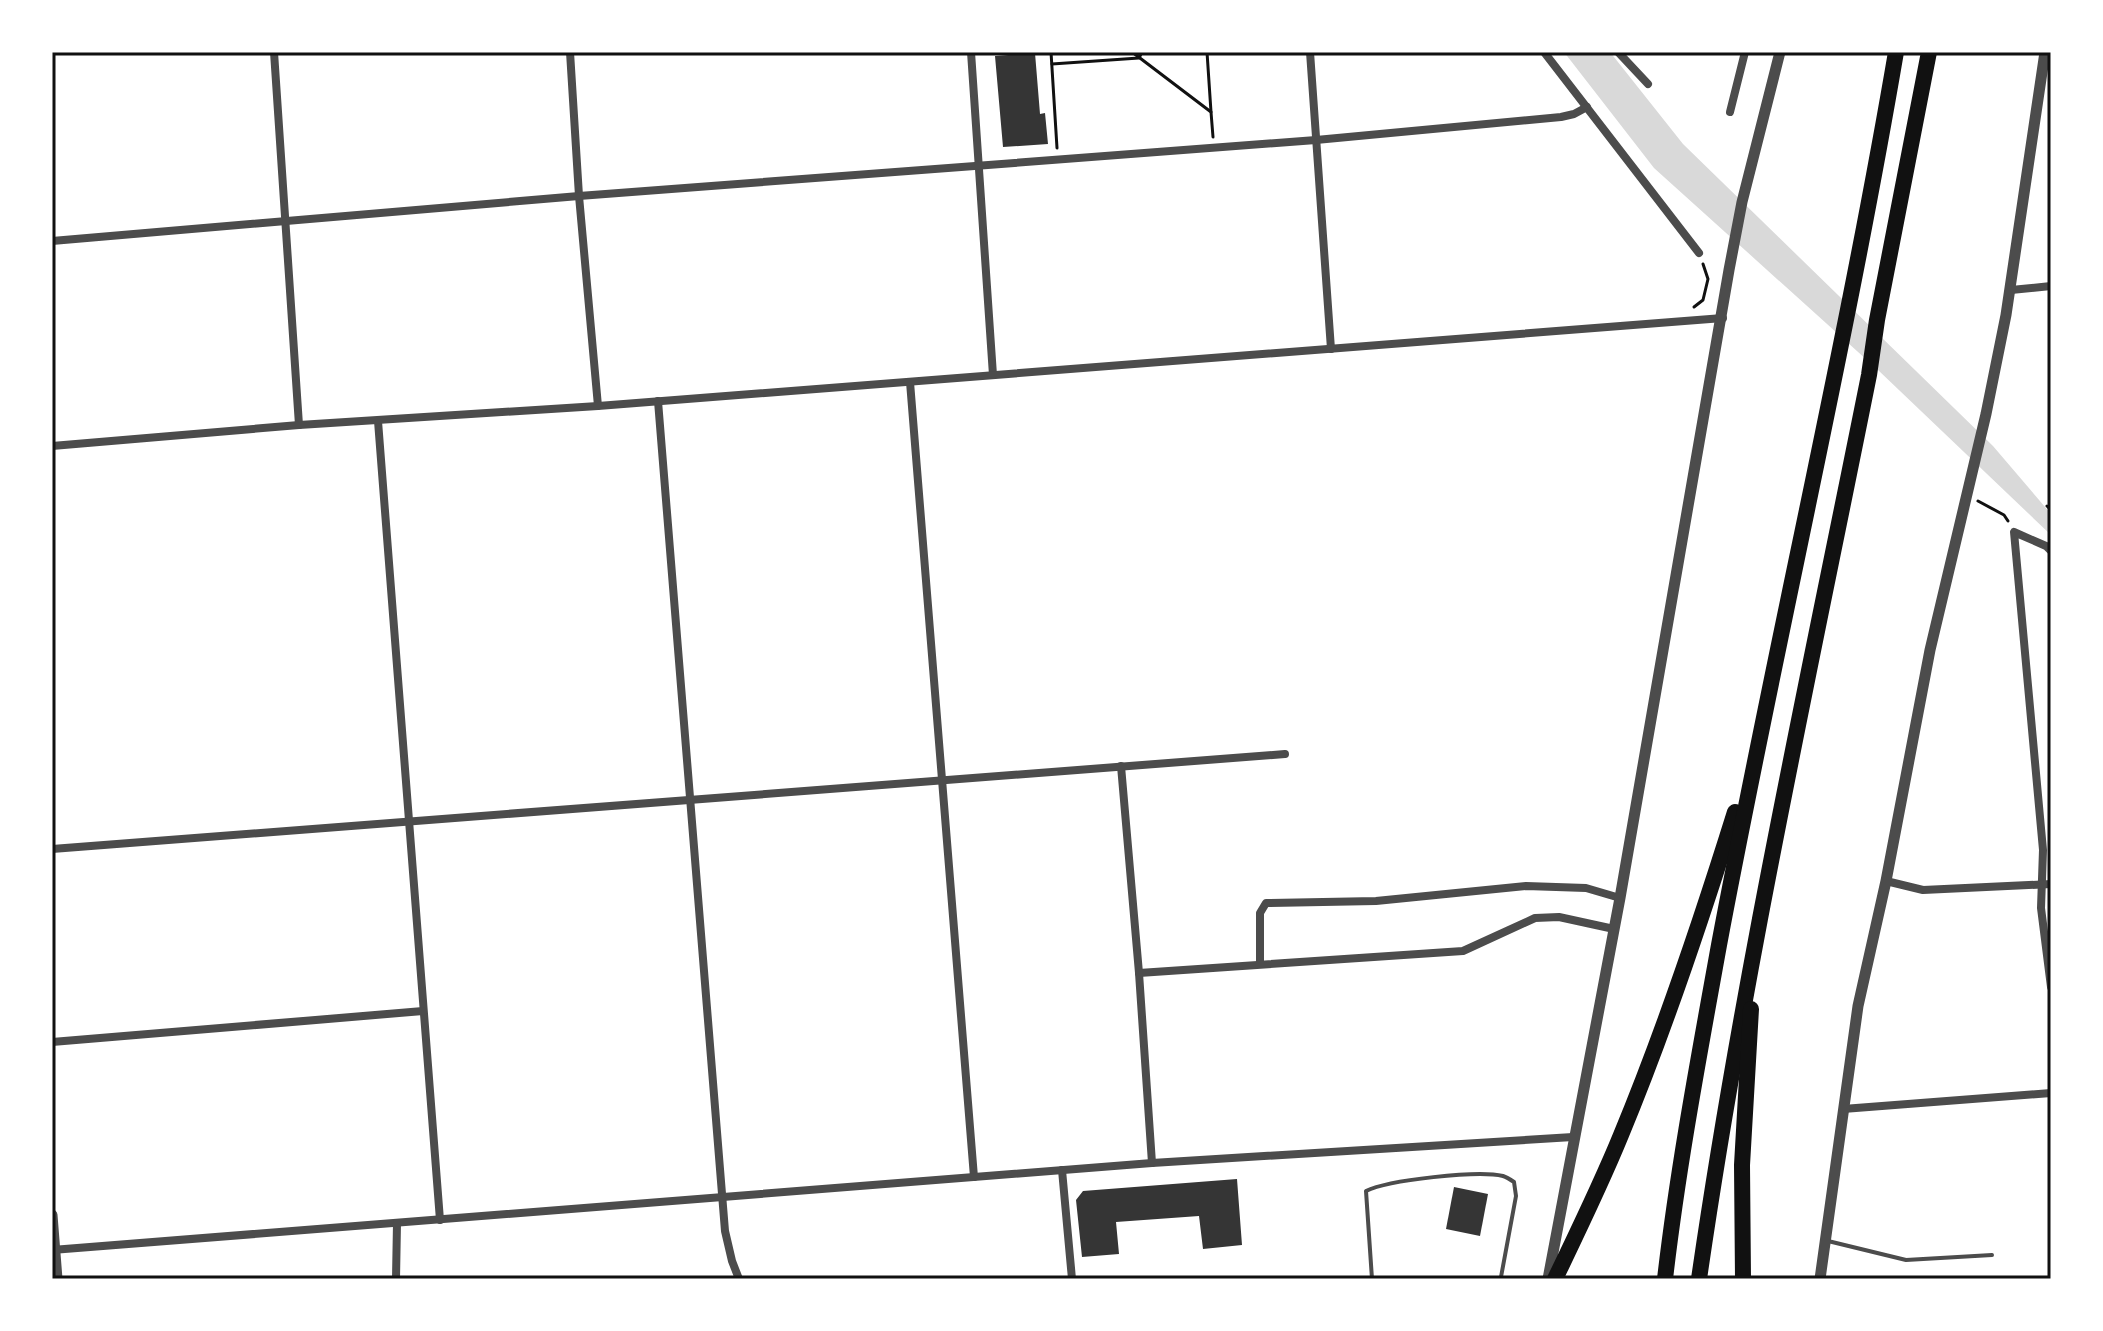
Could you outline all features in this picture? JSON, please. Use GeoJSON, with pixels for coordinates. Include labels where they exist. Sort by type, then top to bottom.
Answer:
{"type":"FeatureCollection","features":[{"type":"Feature","properties":{"kind":"highway"},"geometry":{"type":"LineString","coordinates":[[1665,1279],[1687,1122],[1758,738],[1839,359],[1896,52]]}},
{"type":"Feature","properties":{"kind":"highway"},"geometry":{"type":"LineString","coordinates":[[1699,1279],[1723,1112],[1755,940],[1869,375],[1929,52]]}},
{"type":"Feature","properties":{"kind":"highway"},"geometry":{"type":"LineString","coordinates":[[1555,1279],[1621,1136],[1675,996],[1758,738]]}},
{"type":"Feature","properties":{"kind":"highway"},"geometry":{"type":"LineString","coordinates":[[1743,1279],[1742,1165],[1755,940]]}},
{"type":"Feature","properties":{"kind":"street"},"geometry":{"type":"LineString","coordinates":[[274,52],[299,425]]}},
{"type":"Feature","properties":{"kind":"street"},"geometry":{"type":"LineString","coordinates":[[570,52],[598,406]]}},
{"type":"Feature","properties":{"kind":"street"},"geometry":{"type":"LineString","coordinates":[[971,52],[993,375]]}},
{"type":"Feature","properties":{"kind":"street"},"geometry":{"type":"LineString","coordinates":[[1310,52],[1331,349]]}},
{"type":"Feature","properties":{"kind":"street"},"geometry":{"type":"LineString","coordinates":[[1544,52],[1699,253]]}},
{"type":"Feature","properties":{"kind":"street"},"geometry":{"type":"LineString","coordinates":[[1618,52],[1648,84]]}},
{"type":"Feature","properties":{"kind":"street"},"geometry":{"type":"LineString","coordinates":[[1730,112],[1745,52]]}},
{"type":"Feature","properties":{"kind":"street"},"geometry":{"type":"LineString","coordinates":[[1548,1279],[1620,898],[1729,270],[1742,202],[1780,52]]}},
{"type":"Feature","properties":{"kind":"street"},"geometry":{"type":"LineString","coordinates":[[1820,1279],[1858,1006],[1886,881],[1930,650],[1986,414],[2011,290],[2046,78],[2045,52]]}},
{"type":"Feature","properties":{"kind":"street"},"geometry":{"type":"LineString","coordinates":[[52,241],[579,196],[1316,140],[1561,117],[1587,107]]}},
{"type":"Feature","properties":{"kind":"street"},"geometry":{"type":"LineString","coordinates":[[2011,290],[2051,286]]}},
{"type":"Feature","properties":{"kind":"street"},"geometry":{"type":"LineString","coordinates":[[52,446],[1723,318]]}},
{"type":"Feature","properties":{"kind":"street"},"geometry":{"type":"LineString","coordinates":[[910,382],[974,1177]]}},
{"type":"Feature","properties":{"kind":"street"},"geometry":{"type":"LineString","coordinates":[[658,401],[725,1231],[739,1279]]}},
{"type":"Feature","properties":{"kind":"street"},"geometry":{"type":"LineString","coordinates":[[378,421],[440,1220]]}},
{"type":"Feature","properties":{"kind":"street"},"geometry":{"type":"LineString","coordinates":[[2051,551],[2014,532],[2047,885],[2041,908],[2051,987]]}},
{"type":"Feature","properties":{"kind":"street"},"geometry":{"type":"LineString","coordinates":[[52,849],[1285,754]]}},
{"type":"Feature","properties":{"kind":"street"},"geometry":{"type":"LineString","coordinates":[[1121,766],[1152,1163]]}},
{"type":"Feature","properties":{"kind":"street"},"geometry":{"type":"LineString","coordinates":[[1886,881],[1923,890],[2047,885]]}},
{"type":"Feature","properties":{"kind":"street"},"geometry":{"type":"LineString","coordinates":[[1260,964],[1260,913],[1266,903],[1376,901],[1526,886],[1586,888],[1620,898]]}},
{"type":"Feature","properties":{"kind":"street"},"geometry":{"type":"LineString","coordinates":[[1139,973],[1463,951],[1535,918],[1559,917],[1614,929]]}},
{"type":"Feature","properties":{"kind":"street"},"geometry":{"type":"LineString","coordinates":[[52,1042],[423,1011]]}},
{"type":"Feature","properties":{"kind":"street"},"geometry":{"type":"LineString","coordinates":[[1843,1109],[2051,1093]]}},
{"type":"Feature","properties":{"kind":"street"},"geometry":{"type":"LineString","coordinates":[[54,1250],[1152,1163],[1573,1137]]}},
{"type":"Feature","properties":{"kind":"street"},"geometry":{"type":"LineString","coordinates":[[1062,1170],[1072,1279]]}},
{"type":"Feature","properties":{"kind":"street"},"geometry":{"type":"LineString","coordinates":[[52,1215],[57,1279]]}},
{"type":"Feature","properties":{"kind":"street"},"geometry":{"type":"LineString","coordinates":[[396,1279],[397,1223]]}},
{"type":"Feature","properties":{"kind":"lane"},"geometry":{"type":"LineString","coordinates":[[1372,1279],[1366,1191],[1379,1184],[1466,1176],[1505,1176],[1514,1182],[1516,1196],[1501,1277]]}},
{"type":"Feature","properties":{"kind":"lane"},"geometry":{"type":"LineString","coordinates":[[1826,1240],[1906,1260],[1992,1255]]}},
{"type":"Feature","properties":{"kind":"path"},"geometry":{"type":"LineString","coordinates":[[1051,52],[1058,160]]}},
{"type":"Feature","properties":{"kind":"path"},"geometry":{"type":"LineString","coordinates":[[1132,52],[1141,54],[1211,112]]}},
{"type":"Feature","properties":{"kind":"path"},"geometry":{"type":"LineString","coordinates":[[1052,64],[1153,52]]}},
{"type":"Feature","properties":{"kind":"path"},"geometry":{"type":"LineString","coordinates":[[1207,52],[1213,148]]}},
{"type":"Feature","properties":{"kind":"path"},"geometry":{"type":"LineString","coordinates":[[1676,322],[1703,300],[1708,279],[1699,253]]}},
{"type":"Feature","properties":{"kind":"path"},"geometry":{"type":"LineString","coordinates":[[1967,497],[2004,515],[2014,532]]}},
{"type":"Feature","properties":{"kind":"shaded area"},"geometry":{"type":"Polygon","coordinates":[[[1564,52],[1610,52],[1683,144],[1993,446],[2051,514],[2051,535],[1878,370],[1654,168],[1564,52]]]}},
{"type":"Feature","properties":{"kind":"building"},"geometry":{"type":"Polygon","coordinates":[[[1035,53],[1040,114],[1045,113],[1048,144],[1003,147],[995,56],[1035,53]]]}},
{"type":"Feature","properties":{"kind":"building"},"geometry":{"type":"Polygon","coordinates":[[[1237,1179],[1242,1245],[1203,1249],[1199,1216],[1116,1222],[1119,1254],[1082,1257],[1076,1200],[1083,1191],[1237,1179]]]}},
{"type":"Feature","properties":{"kind":"building"},"geometry":{"type":"Polygon","coordinates":[[[1454,1187],[1488,1194],[1480,1236],[1446,1229],[1454,1187]]]}}]}
